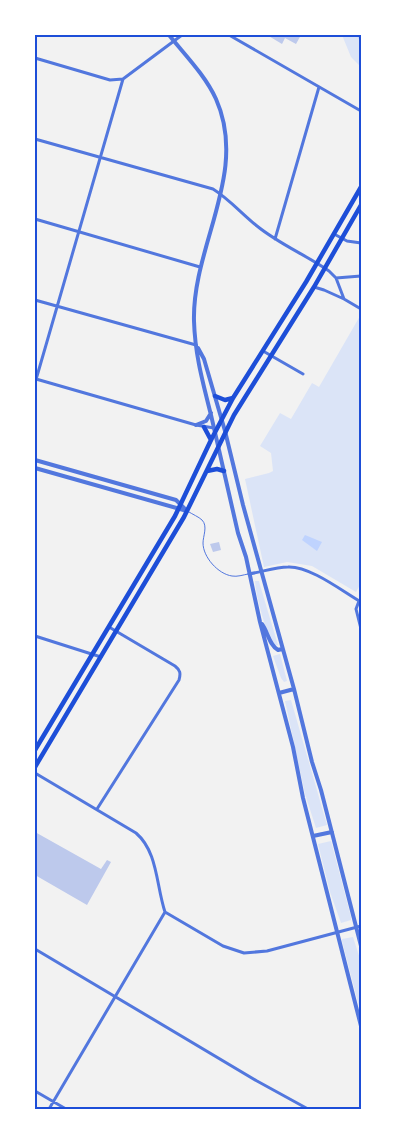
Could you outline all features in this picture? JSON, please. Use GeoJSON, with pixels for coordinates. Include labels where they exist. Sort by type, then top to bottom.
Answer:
{"type":"FeatureCollection","features":[{"type":"Feature","properties":{"kind":"main road"},"geometry":{"type":"LineString","coordinates":[[35,750],[181,504],[215,430],[233,398],[317,263],[361,187]]}},
{"type":"Feature","properties":{"kind":"main road"},"geometry":{"type":"LineString","coordinates":[[35,767],[117,632],[187,511],[225,431],[314,287],[361,205]]}},
{"type":"Feature","properties":{"kind":"main road"},"geometry":{"type":"LineString","coordinates":[[215,396],[225,400],[233,398]]}},
{"type":"Feature","properties":{"kind":"main road"},"geometry":{"type":"LineString","coordinates":[[204,427],[211,440]]}},
{"type":"Feature","properties":{"kind":"main road"},"geometry":{"type":"LineString","coordinates":[[207,471],[217,469],[224,471]]}},
{"type":"Feature","properties":{"kind":"street"},"geometry":{"type":"LineString","coordinates":[[168,35],[208,84],[221,112],[227,137],[227,165],[194,294],[197,359],[260,622],[293,747],[303,798],[361,1026]]}},
{"type":"Feature","properties":{"kind":"street"},"geometry":{"type":"LineString","coordinates":[[35,58],[110,80],[122,80],[182,35]]}},
{"type":"Feature","properties":{"kind":"street"},"geometry":{"type":"LineString","coordinates":[[229,35],[361,111]]}},
{"type":"Feature","properties":{"kind":"street"},"geometry":{"type":"LineString","coordinates":[[122,80],[35,380],[215,430]]}},
{"type":"Feature","properties":{"kind":"street"},"geometry":{"type":"LineString","coordinates":[[275,239],[319,87]]}},
{"type":"Feature","properties":{"kind":"street"},"geometry":{"type":"LineString","coordinates":[[35,139],[212,189],[256,226],[325,268],[336,278],[344,299]]}},
{"type":"Feature","properties":{"kind":"street"},"geometry":{"type":"LineString","coordinates":[[35,219],[200,267]]}},
{"type":"Feature","properties":{"kind":"street"},"geometry":{"type":"LineString","coordinates":[[334,234],[352,243],[361,243]]}},
{"type":"Feature","properties":{"kind":"street"},"geometry":{"type":"LineString","coordinates":[[336,278],[361,276]]}},
{"type":"Feature","properties":{"kind":"street"},"geometry":{"type":"LineString","coordinates":[[314,287],[344,299],[361,309]]}},
{"type":"Feature","properties":{"kind":"street"},"geometry":{"type":"LineString","coordinates":[[35,300],[196,345],[204,359],[222,418],[243,505],[294,689],[312,762],[359,927],[361,946]]}},
{"type":"Feature","properties":{"kind":"street"},"geometry":{"type":"LineString","coordinates":[[263,351],[303,374]]}},
{"type":"Feature","properties":{"kind":"street"},"geometry":{"type":"LineString","coordinates":[[196,426],[206,421],[211,413]]}},
{"type":"Feature","properties":{"kind":"street"},"geometry":{"type":"LineString","coordinates":[[35,460],[176,500],[187,511]]}},
{"type":"Feature","properties":{"kind":"street"},"geometry":{"type":"LineString","coordinates":[[35,468],[187,511]]}},
{"type":"Feature","properties":{"kind":"street"},"geometry":{"type":"LineString","coordinates":[[249,574],[290,566],[304,569],[360,602],[356,610],[361,629]]}},
{"type":"Feature","properties":{"kind":"street"},"geometry":{"type":"LineString","coordinates":[[260,622],[266,629],[272,646],[278,650],[282,649]]}},
{"type":"Feature","properties":{"kind":"street"},"geometry":{"type":"LineString","coordinates":[[97,809],[179,680],[180,671],[175,666],[109,627]]}},
{"type":"Feature","properties":{"kind":"street"},"geometry":{"type":"LineString","coordinates":[[35,636],[102,657]]}},
{"type":"Feature","properties":{"kind":"street"},"geometry":{"type":"LineString","coordinates":[[278,693],[294,689]]}},
{"type":"Feature","properties":{"kind":"street"},"geometry":{"type":"LineString","coordinates":[[35,773],[136,832],[144,840],[151,854],[165,912],[49,1109]]}},
{"type":"Feature","properties":{"kind":"street"},"geometry":{"type":"LineString","coordinates":[[313,836],[332,832]]}},
{"type":"Feature","properties":{"kind":"street"},"geometry":{"type":"LineString","coordinates":[[165,912],[223,946],[244,953],[267,951],[359,927]]}},
{"type":"Feature","properties":{"kind":"street"},"geometry":{"type":"LineString","coordinates":[[35,950],[308,1109]]}},
{"type":"Feature","properties":{"kind":"street"},"geometry":{"type":"LineString","coordinates":[[35,1091],[66,1109]]}},
{"type":"Feature","properties":{"kind":"street"},"geometry":{"type":"LineString","coordinates":[[294,1109],[296,1103]]}},
{"type":"Feature","properties":{"kind":"lane"},"geometry":{"type":"LineString","coordinates":[[187,511],[202,520],[205,526],[203,545],[206,558],[228,575],[249,574]]}},
{"type":"Feature","properties":{"kind":"shaded area"},"geometry":{"type":"Polygon","coordinates":[[[342,35],[361,35],[361,67],[351,57],[342,35]]]}},
{"type":"Feature","properties":{"kind":"shaded area"},"geometry":{"type":"Polygon","coordinates":[[[360,316],[361,583],[356,592],[312,566],[287,562],[264,567],[245,479],[273,471],[271,453],[260,446],[280,413],[291,419],[312,383],[319,387],[360,316]]]}},
{"type":"Feature","properties":{"kind":"shaded area"},"geometry":{"type":"Polygon","coordinates":[[[255,581],[259,581],[278,645],[275,646],[265,625],[255,581]]]}},
{"type":"Feature","properties":{"kind":"shaded area"},"geometry":{"type":"Polygon","coordinates":[[[280,654],[287,681],[284,682],[273,656],[280,654]]]}},
{"type":"Feature","properties":{"kind":"shaded area"},"geometry":{"type":"Polygon","coordinates":[[[291,700],[327,825],[316,828],[305,794],[285,701],[291,700]]]}},
{"type":"Feature","properties":{"kind":"shaded area"},"geometry":{"type":"Polygon","coordinates":[[[331,841],[351,917],[351,920],[341,923],[330,892],[318,844],[331,841]]]}},
{"type":"Feature","properties":{"kind":"shaded area"},"geometry":{"type":"Polygon","coordinates":[[[353,937],[361,962],[361,1014],[342,941],[342,939],[353,937]]]}},
{"type":"Feature","properties":{"kind":"water"},"geometry":{"type":"Polygon","coordinates":[[[305,535],[322,542],[317,551],[302,540],[305,535]]]}},
{"type":"Feature","properties":{"kind":"building"},"geometry":{"type":"Polygon","coordinates":[[[267,35],[301,35],[296,44],[285,38],[282,44],[267,35]]]}},
{"type":"Feature","properties":{"kind":"building"},"geometry":{"type":"Polygon","coordinates":[[[219,542],[221,550],[213,552],[210,544],[219,542]]]}},
{"type":"Feature","properties":{"kind":"building"},"geometry":{"type":"Polygon","coordinates":[[[35,832],[101,869],[107,860],[111,862],[87,905],[35,875],[35,832]]]}},
{"type":"Feature","properties":{"kind":"waterway"},"geometry":{"type":"LineString","coordinates":[[357,35],[361,42]]}}]}
